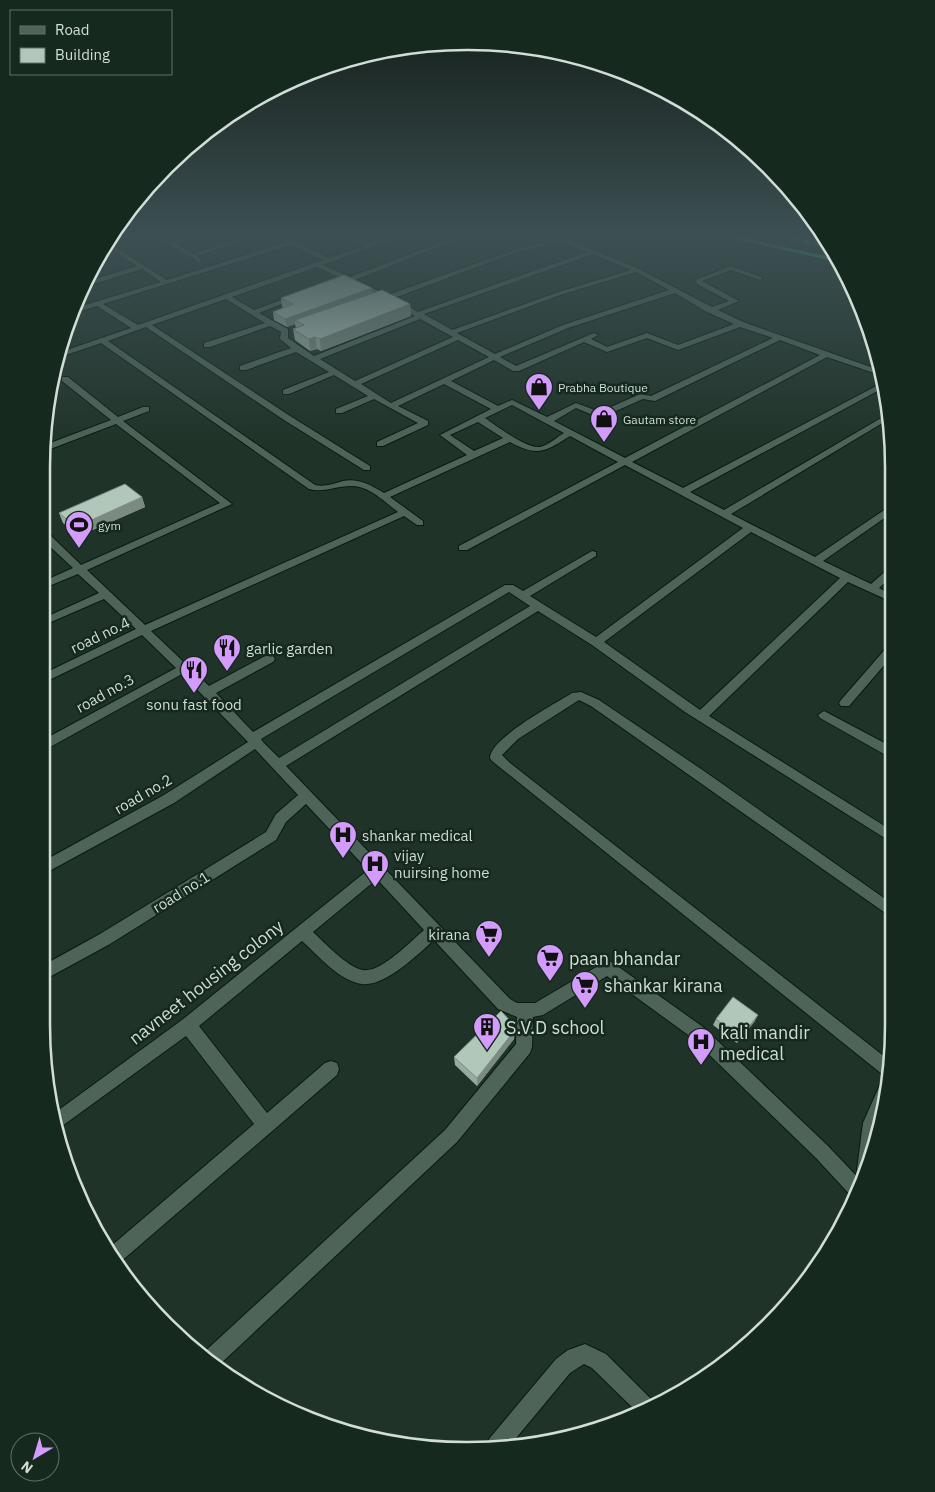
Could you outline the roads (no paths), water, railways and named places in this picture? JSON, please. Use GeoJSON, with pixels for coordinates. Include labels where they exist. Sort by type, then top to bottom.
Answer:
{"type":"FeatureCollection","features":[{"type":"Feature","properties":{"kind":"street"},"geometry":{"type":"LineString","coordinates":[[102,307],[137,328]]}},
{"type":"Feature","properties":{"kind":"street"},"geometry":{"type":"LineString","coordinates":[[66,353],[199,307]]}},
{"type":"Feature","properties":{"kind":"street"},"geometry":{"type":"LineString","coordinates":[[244,307],[285,330],[284,339],[297,349],[391,406],[434,429],[473,455]]}},
{"type":"Feature","properties":{"kind":"street"},"geometry":{"type":"LineString","coordinates":[[254,312],[269,307]]}},
{"type":"Feature","properties":{"kind":"street"},"geometry":{"type":"LineString","coordinates":[[404,307],[516,369],[594,335]]}},
{"type":"Feature","properties":{"kind":"street"},"geometry":{"type":"LineString","coordinates":[[314,359],[442,307]]}},
{"type":"Feature","properties":{"kind":"street"},"geometry":{"type":"LineString","coordinates":[[451,333],[524,307]]}},
{"type":"Feature","properties":{"kind":"street"},"geometry":{"type":"LineString","coordinates":[[391,406],[446,382],[494,357],[573,324],[626,307]]}},
{"type":"Feature","properties":{"kind":"street"},"geometry":{"type":"LineString","coordinates":[[704,307],[740,324],[778,339],[874,371]]}},
{"type":"Feature","properties":{"kind":"street"},"geometry":{"type":"LineString","coordinates":[[710,310],[719,307]]}},
{"type":"Feature","properties":{"kind":"street"},"geometry":{"type":"LineString","coordinates":[[207,345],[271,323]]}},
{"type":"Feature","properties":{"kind":"street"},"geometry":{"type":"LineString","coordinates":[[584,339],[608,350],[647,335],[678,348],[740,324]]}},
{"type":"Feature","properties":{"kind":"street"},"geometry":{"type":"LineString","coordinates":[[147,325],[287,418],[367,468]]}},
{"type":"Feature","properties":{"kind":"street"},"geometry":{"type":"LineString","coordinates":[[284,332],[294,329]]}},
{"type":"Feature","properties":{"kind":"street"},"geometry":{"type":"LineString","coordinates":[[354,384],[459,337]]}},
{"type":"Feature","properties":{"kind":"street"},"geometry":{"type":"LineString","coordinates":[[547,421],[576,405],[600,415],[643,396],[652,399],[778,339]]}},
{"type":"Feature","properties":{"kind":"street"},"geometry":{"type":"LineString","coordinates":[[102,340],[312,487],[328,489],[353,482],[363,485],[420,523]]}},
{"type":"Feature","properties":{"kind":"street"},"geometry":{"type":"LineString","coordinates":[[243,368],[297,349]]}},
{"type":"Feature","properties":{"kind":"street"},"geometry":{"type":"LineString","coordinates":[[463,548],[825,355]]}},
{"type":"Feature","properties":{"kind":"street"},"geometry":{"type":"LineString","coordinates":[[286,392],[335,372]]}},
{"type":"Feature","properties":{"kind":"street"},"geometry":{"type":"LineString","coordinates":[[50,582],[228,504],[66,379]]}},
{"type":"Feature","properties":{"kind":"street"},"geometry":{"type":"LineString","coordinates":[[446,382],[498,409]]}},
{"type":"Feature","properties":{"kind":"street"},"geometry":{"type":"LineString","coordinates":[[683,492],[877,388]]}},
{"type":"Feature","properties":{"kind":"street"},"geometry":{"type":"LineString","coordinates":[[338,411],[374,396]]}},
{"type":"Feature","properties":{"kind":"street"},"geometry":{"type":"LineString","coordinates":[[380,444],[480,419],[512,402],[750,528],[885,596]]}},
{"type":"Feature","properties":{"kind":"street"},"geometry":{"type":"LineString","coordinates":[[51,446],[146,409]]}},
{"type":"Feature","properties":{"kind":"street"},"geometry":{"type":"LineString","coordinates":[[480,419],[528,448],[538,450],[544,449],[570,433]]}},
{"type":"Feature","properties":{"kind":"street"},"geometry":{"type":"LineString","coordinates":[[724,514],[882,420]]}},
{"type":"Feature","properties":{"kind":"street"},"geometry":{"type":"LineString","coordinates":[[383,498],[510,438]]}},
{"type":"Feature","properties":{"kind":"street","name":"road no.4"},"geometry":{"type":"LineString","coordinates":[[50,676],[144,630],[405,512]]}},
{"type":"Feature","properties":{"kind":"street"},"geometry":{"type":"LineString","coordinates":[[816,561],[885,512]]}},
{"type":"Feature","properties":{"kind":"street"},"geometry":{"type":"LineString","coordinates":[[596,642],[750,528]]}},
{"type":"Feature","properties":{"kind":"street"},"geometry":{"type":"LineString","coordinates":[[50,541],[208,692],[504,1004],[516,1010],[526,1012],[537,1010],[608,968],[697,1032],[822,1152],[853,1185]]}},
{"type":"Feature","properties":{"kind":"street"},"geometry":{"type":"LineString","coordinates":[[592,554],[523,596],[596,642],[702,716],[885,833]]}},
{"type":"Feature","properties":{"kind":"street"},"geometry":{"type":"LineString","coordinates":[[702,716],[847,577]]}},
{"type":"Feature","properties":{"kind":"street"},"geometry":{"type":"LineString","coordinates":[[872,589],[885,577]]}},
{"type":"Feature","properties":{"kind":"street","name":"road no.2"},"geometry":{"type":"LineString","coordinates":[[50,865],[169,799],[255,740],[509,587],[523,596]]}},
{"type":"Feature","properties":{"kind":"street"},"geometry":{"type":"LineString","coordinates":[[50,619],[106,594]]}},
{"type":"Feature","properties":{"kind":"street"},"geometry":{"type":"LineString","coordinates":[[278,765],[538,606]]}},
{"type":"Feature","properties":{"kind":"street"},"geometry":{"type":"LineString","coordinates":[[845,703],[885,657]]}},
{"type":"Feature","properties":{"kind":"street"},"geometry":{"type":"LineString","coordinates":[[208,692],[270,659]]}},
{"type":"Feature","properties":{"kind":"street","name":"road no.3"},"geometry":{"type":"LineString","coordinates":[[50,742],[184,668]]}},
{"type":"Feature","properties":{"kind":"street"},"geometry":{"type":"LineString","coordinates":[[883,1065],[560,811],[496,758],[496,753],[514,736],[576,696],[581,696],[595,703],[699,774],[885,907]]}},
{"type":"Feature","properties":{"kind":"street"},"geometry":{"type":"LineString","coordinates":[[824,715],[885,749]]}},
{"type":"Feature","properties":{"kind":"street","name":"road no.1"},"geometry":{"type":"LineString","coordinates":[[50,970],[105,939],[271,836],[281,818],[307,795]]}},
{"type":"Feature","properties":{"kind":"street","name":"navneet housing colony"},"geometry":{"type":"LineString","coordinates":[[61,1119],[188,1025],[378,870]]}},
{"type":"Feature","properties":{"kind":"street"},"geometry":{"type":"LineString","coordinates":[[302,932],[348,970],[361,978],[385,971],[435,930]]}},
{"type":"Feature","properties":{"kind":"street"},"geometry":{"type":"LineString","coordinates":[[214,1357],[451,1136],[524,1047],[526,1012]]}},
{"type":"Feature","properties":{"kind":"street"},"geometry":{"type":"LineString","coordinates":[[188,1025],[266,1125]]}},
{"type":"Feature","properties":{"kind":"street"},"geometry":{"type":"LineString","coordinates":[[118,1253],[331,1069]]}},
{"type":"Feature","properties":{"kind":"street"},"geometry":{"type":"LineString","coordinates":[[870,1135],[875,1117]]}},
{"type":"Feature","properties":{"kind":"street"},"geometry":{"type":"LineString","coordinates":[[501,1440],[563,1366],[575,1357],[585,1354],[599,1362],[642,1403]]}},
{"type":"Feature","properties":{"kind":"place","name":"Prabha Boutique"},"geometry":{"type":"Point","coordinates":[539,411]}},
{"type":"Feature","properties":{"kind":"place","name":"Gautam store"},"geometry":{"type":"Point","coordinates":[604,443]}},
{"type":"Feature","properties":{"kind":"place","name":"gym"},"geometry":{"type":"Point","coordinates":[79,549]}},
{"type":"Feature","properties":{"kind":"place","name":"garlic garden"},"geometry":{"type":"Point","coordinates":[227,672]}},
{"type":"Feature","properties":{"kind":"place","name":"sonu fast food"},"geometry":{"type":"Point","coordinates":[194,694]}},
{"type":"Feature","properties":{"kind":"place","name":"shankar medical"},"geometry":{"type":"Point","coordinates":[343,859]}},
{"type":"Feature","properties":{"kind":"place","name":"vijay nuirsing home"},"geometry":{"type":"Point","coordinates":[375,888]}},
{"type":"Feature","properties":{"kind":"place","name":"kirana"},"geometry":{"type":"Point","coordinates":[489,958]}},
{"type":"Feature","properties":{"kind":"place","name":"paan bhandar"},"geometry":{"type":"Point","coordinates":[550,982]}},
{"type":"Feature","properties":{"kind":"place","name":"shankar kirana"},"geometry":{"type":"Point","coordinates":[585,1009]}},
{"type":"Feature","properties":{"kind":"place","name":"S.V.D school"},"geometry":{"type":"Point","coordinates":[487,1051]}},
{"type":"Feature","properties":{"kind":"place","name":"kali mandir medical"},"geometry":{"type":"Point","coordinates":[701,1066]}}]}
